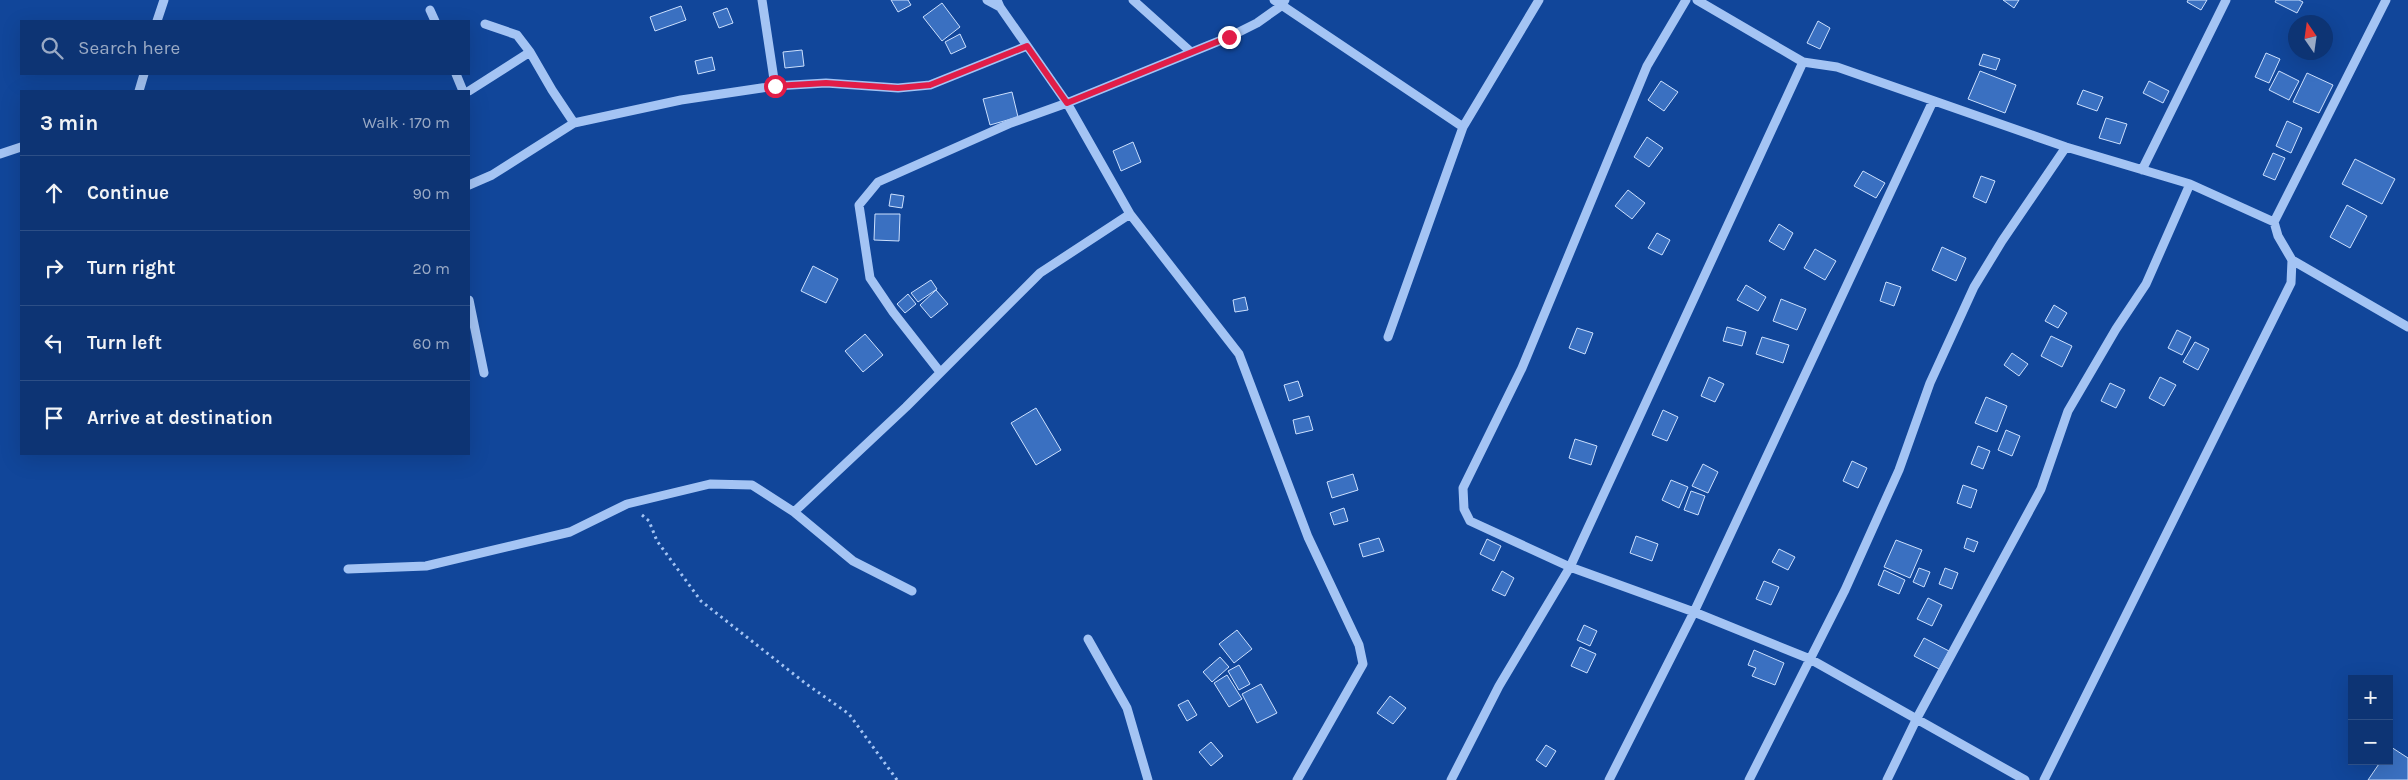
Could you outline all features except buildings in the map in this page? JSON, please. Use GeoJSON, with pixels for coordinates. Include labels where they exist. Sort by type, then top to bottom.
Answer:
{"type":"FeatureCollection","features":[{"type":"Feature","properties":{"kind":"street"},"geometry":{"type":"LineString","coordinates":[[157,20],[164,0]]}},
{"type":"Feature","properties":{"kind":"street"},"geometry":{"type":"LineString","coordinates":[[762,0],[775,86]]}},
{"type":"Feature","properties":{"kind":"street"},"geometry":{"type":"LineString","coordinates":[[987,0],[999,4],[1067,103],[1130,214],[1238,354],[1308,537],[1358,644],[1363,664],[1297,780]]}},
{"type":"Feature","properties":{"kind":"street"},"geometry":{"type":"LineString","coordinates":[[1133,0],[1191,52]]}},
{"type":"Feature","properties":{"kind":"street"},"geometry":{"type":"LineString","coordinates":[[1686,0],[1647,66],[1522,368],[1463,488],[1464,509],[1470,521],[1570,567],[1694,612],[1810,659],[2025,780]]}},
{"type":"Feature","properties":{"kind":"street"},"geometry":{"type":"LineString","coordinates":[[1697,0],[1803,62],[1837,67],[2066,147],[2190,184],[2274,222]]}},
{"type":"Feature","properties":{"kind":"street"},"geometry":{"type":"LineString","coordinates":[[2142,170],[2226,0]]}},
{"type":"Feature","properties":{"kind":"street"},"geometry":{"type":"LineString","coordinates":[[2386,0],[2274,222],[2278,236],[2292,260],[2408,327]]}},
{"type":"Feature","properties":{"kind":"street"},"geometry":{"type":"LineString","coordinates":[[940,372],[892,312],[870,278],[859,205],[878,182],[1012,122],[1067,103],[1257,23],[1280,2],[1463,126]]}},
{"type":"Feature","properties":{"kind":"street"},"geometry":{"type":"LineString","coordinates":[[1388,337],[1463,126],[1534,2]]}},
{"type":"Feature","properties":{"kind":"street"},"geometry":{"type":"LineString","coordinates":[[430,10],[435,20]]}},
{"type":"Feature","properties":{"kind":"street"},"geometry":{"type":"LineString","coordinates":[[485,24],[517,35],[530,52],[574,123]]}},
{"type":"Feature","properties":{"kind":"street"},"geometry":{"type":"LineString","coordinates":[[470,185],[492,176],[574,123],[681,100],[775,86],[826,83],[898,88],[930,85],[1027,46]]}},
{"type":"Feature","properties":{"kind":"street"},"geometry":{"type":"LineString","coordinates":[[470,90],[530,52]]}},
{"type":"Feature","properties":{"kind":"street"},"geometry":{"type":"LineString","coordinates":[[1451,780],[1499,686],[1570,567],[1803,62]]}},
{"type":"Feature","properties":{"kind":"street"},"geometry":{"type":"LineString","coordinates":[[139,90],[144,75]]}},
{"type":"Feature","properties":{"kind":"street"},"geometry":{"type":"LineString","coordinates":[[456,75],[462,90]]}},
{"type":"Feature","properties":{"kind":"street"},"geometry":{"type":"LineString","coordinates":[[1609,780],[1694,612],[1933,101]]}},
{"type":"Feature","properties":{"kind":"street"},"geometry":{"type":"LineString","coordinates":[[0,154],[20,147]]}},
{"type":"Feature","properties":{"kind":"street"},"geometry":{"type":"LineString","coordinates":[[1749,780],[1845,590],[1899,470],[1930,383],[1974,287],[2002,240],[2066,147]]}},
{"type":"Feature","properties":{"kind":"street"},"geometry":{"type":"LineString","coordinates":[[1887,780],[1917,718],[2041,489],[2068,411],[2116,329],[2146,284],[2190,184]]}},
{"type":"Feature","properties":{"kind":"street"},"geometry":{"type":"LineString","coordinates":[[794,512],[1040,273],[1130,214]]}},
{"type":"Feature","properties":{"kind":"street"},"geometry":{"type":"LineString","coordinates":[[2044,780],[2290,283],[2292,260]]}},
{"type":"Feature","properties":{"kind":"street"},"geometry":{"type":"LineString","coordinates":[[470,305],[484,373]]}},
{"type":"Feature","properties":{"kind":"street"},"geometry":{"type":"LineString","coordinates":[[348,569],[426,566],[570,532],[627,504],[710,484],[736,485],[752,486],[794,512],[853,562],[912,591]]}},
{"type":"Feature","properties":{"kind":"street"},"geometry":{"type":"LineString","coordinates":[[1088,639],[1127,708],[1148,780]]}},
{"type":"Feature","properties":{"kind":"path"},"geometry":{"type":"LineString","coordinates":[[627,504],[649,521],[657,541],[701,600],[805,684],[849,714],[897,780]]}},
{"type":"Feature","properties":{"kind":"route"},"geometry":{"type":"LineString","coordinates":[[775,86],[826,83],[898,88],[930,85],[1027,46],[1067,103],[1229,37]]}}]}
